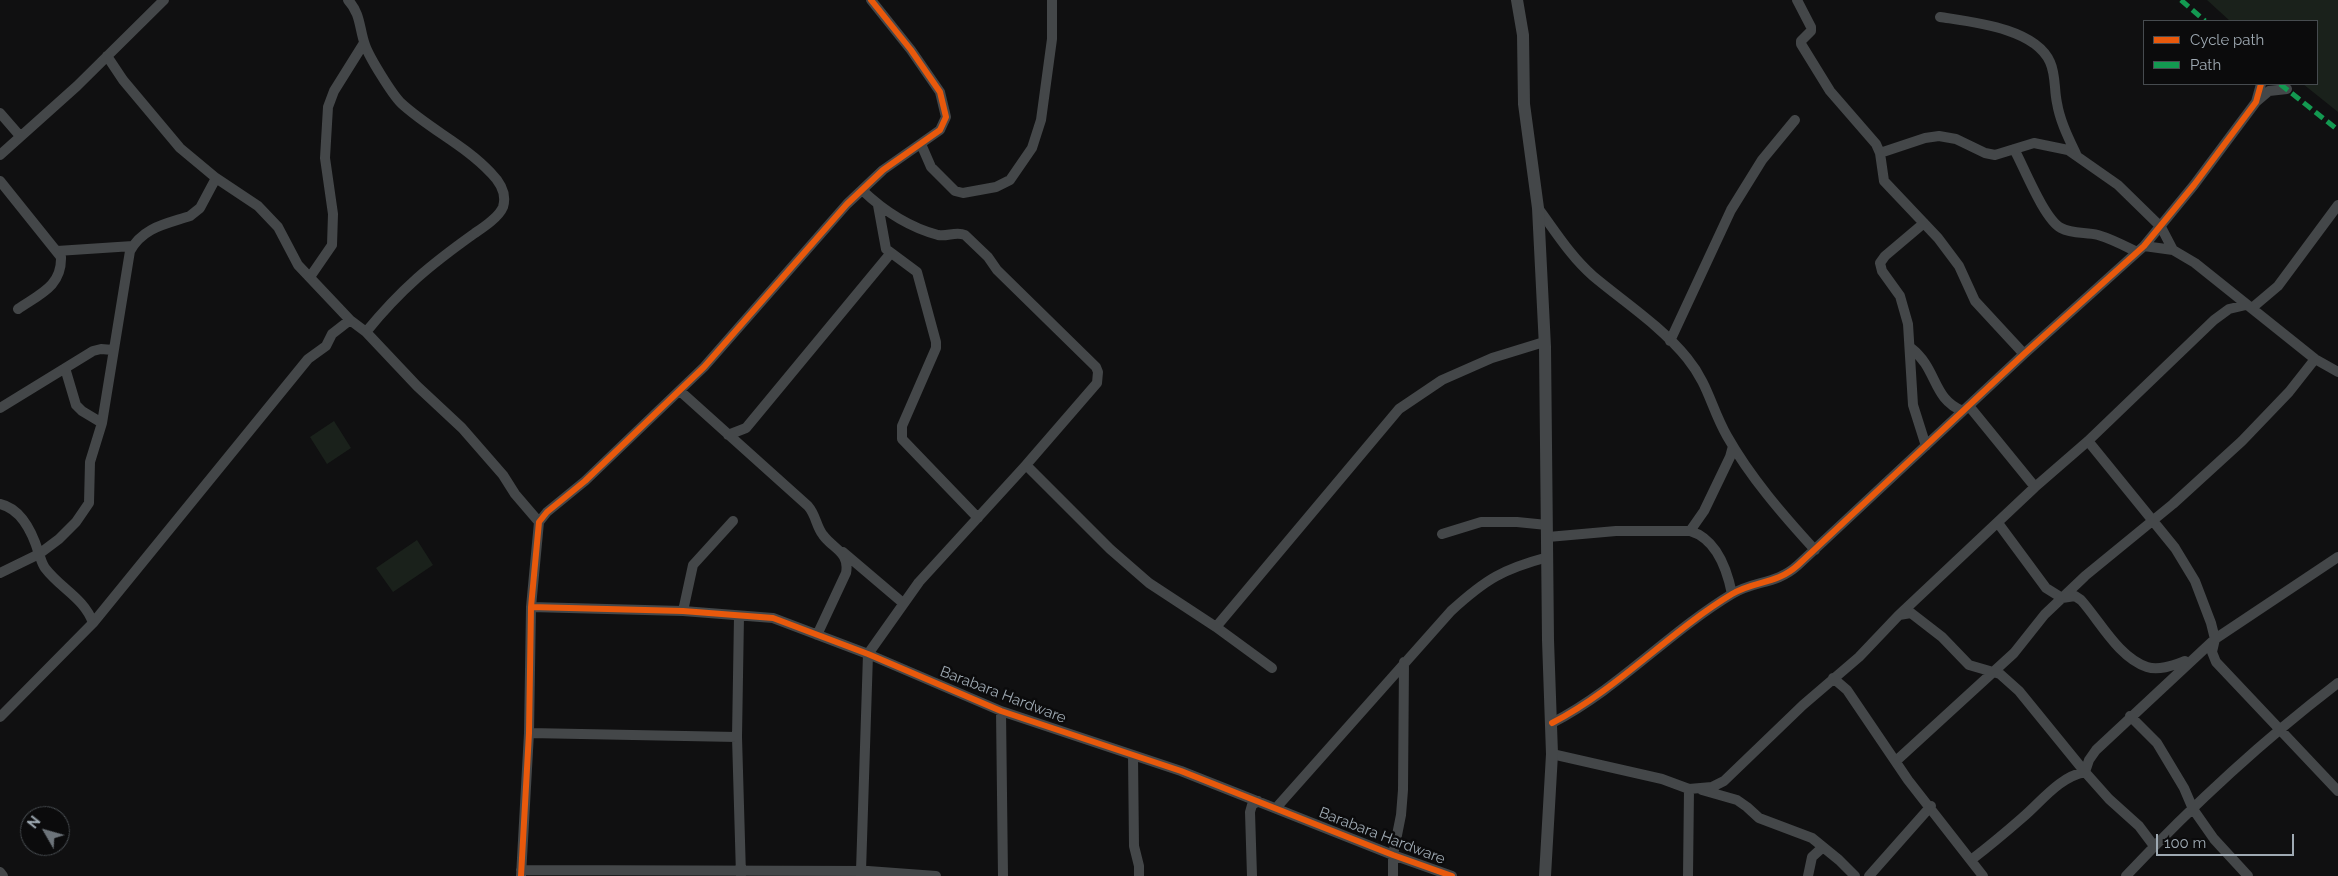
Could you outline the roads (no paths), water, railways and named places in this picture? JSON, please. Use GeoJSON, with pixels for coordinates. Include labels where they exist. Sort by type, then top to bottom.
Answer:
{"type":"FeatureCollection","features":[{"type":"Feature","properties":{"kind":"street"},"geometry":{"type":"LineString","coordinates":[[0,155],[77,86],[164,0]]}},
{"type":"Feature","properties":{"kind":"street"},"geometry":{"type":"LineString","coordinates":[[348,0],[358,15],[364,43],[391,92],[401,103],[444,136],[461,146],[491,173],[500,184],[505,196],[500,212],[482,228],[413,279],[366,332]]}},
{"type":"Feature","properties":{"kind":"street"},"geometry":{"type":"LineString","coordinates":[[871,0],[911,50],[940,92],[945,109],[944,124],[936,134],[889,165],[833,218],[763,302],[680,391],[585,481],[547,512],[540,522],[531,607],[529,733],[521,873],[866,873],[936,876]]}},
{"type":"Feature","properties":{"kind":"street"},"geometry":{"type":"LineString","coordinates":[[921,144],[932,168],[955,191],[962,193],[994,188],[1010,180],[1032,148],[1041,120],[1052,39],[1052,0]]}},
{"type":"Feature","properties":{"kind":"street"},"geometry":{"type":"LineString","coordinates":[[1517,0],[1523,35],[1524,104],[1538,208],[1544,342],[1548,640],[1552,723],[1545,876]]}},
{"type":"Feature","properties":{"kind":"street"},"geometry":{"type":"LineString","coordinates":[[1797,0],[1811,27],[1811,31],[1801,40],[1804,49],[1830,91],[1868,134],[1880,153],[1884,181],[1924,223],[1959,266],[1970,292],[1982,310],[2024,354]]}},
{"type":"Feature","properties":{"kind":"street"},"geometry":{"type":"LineString","coordinates":[[1940,17],[2008,30],[2036,46],[2044,53],[2050,61],[2056,102],[2061,118],[2076,154]]}},
{"type":"Feature","properties":{"kind":"street"},"geometry":{"type":"LineString","coordinates":[[310,277],[332,245],[333,214],[325,158],[328,107],[334,91],[364,43]]}},
{"type":"Feature","properties":{"kind":"street"},"geometry":{"type":"LineString","coordinates":[[107,56],[123,80],[180,148],[216,178],[258,206],[278,227],[291,254],[310,277],[350,320],[366,332],[417,386],[462,428],[503,475],[515,494],[540,522]]}},
{"type":"Feature","properties":{"kind":"street"},"geometry":{"type":"LineString","coordinates":[[2256,102],[2262,85]]}},
{"type":"Feature","properties":{"kind":"street"},"geometry":{"type":"LineString","coordinates":[[1552,723],[1586,702],[1732,594],[1785,576],[2024,354],[2141,249],[2161,227],[2256,102],[2269,92],[2286,89]]}},
{"type":"Feature","properties":{"kind":"street"},"geometry":{"type":"LineString","coordinates":[[0,113],[20,136]]}},
{"type":"Feature","properties":{"kind":"street"},"geometry":{"type":"LineString","coordinates":[[1670,341],[1731,210],[1762,160],[1795,120]]}},
{"type":"Feature","properties":{"kind":"street"},"geometry":{"type":"LineString","coordinates":[[1880,153],[1925,138],[1939,136],[1956,139],[1995,156],[2034,143],[2060,147],[2076,154],[2118,185],[2161,227],[2173,250]]}},
{"type":"Feature","properties":{"kind":"street"},"geometry":{"type":"LineString","coordinates":[[2014,149],[2046,212],[2056,224],[2070,231],[2097,235],[2141,249],[2173,250],[2196,263],[2315,359],[2338,372]]}},
{"type":"Feature","properties":{"kind":"street"},"geometry":{"type":"LineString","coordinates":[[0,573],[39,554],[76,522],[89,503],[90,462],[102,423],[128,259],[133,246],[142,234],[150,229],[190,216],[196,212],[216,178]]}},
{"type":"Feature","properties":{"kind":"street"},"geometry":{"type":"LineString","coordinates":[[0,181],[58,251],[60,257],[61,268],[58,278],[46,290],[18,309]]}},
{"type":"Feature","properties":{"kind":"street"},"geometry":{"type":"LineString","coordinates":[[862,190],[878,205],[916,228],[940,236],[960,233],[965,235],[988,257],[997,270],[1096,367],[1098,372],[1097,383],[1026,466],[928,571],[903,602],[868,654],[866,873]]}},
{"type":"Feature","properties":{"kind":"street"},"geometry":{"type":"LineString","coordinates":[[878,205],[884,246],[890,254],[915,270],[918,275],[936,342],[936,348],[902,426],[902,439],[978,518]]}},
{"type":"Feature","properties":{"kind":"street"},"geometry":{"type":"LineString","coordinates":[[1700,790],[1712,788],[1724,781],[1833,678],[1858,657],[1898,616],[2035,487],[2088,441],[2224,311],[2249,306],[2278,286],[2338,205]]}},
{"type":"Feature","properties":{"kind":"street"},"geometry":{"type":"LineString","coordinates":[[1538,208],[1579,263],[1670,341],[1688,359],[1708,388],[1724,430],[1733,446],[1778,508],[1815,550]]}},
{"type":"Feature","properties":{"kind":"street"},"geometry":{"type":"LineString","coordinates":[[1924,223],[1885,256],[1880,263],[1882,271],[1900,296],[1908,324],[1911,348],[1910,383],[1913,405],[1926,446]]}},
{"type":"Feature","properties":{"kind":"street"},"geometry":{"type":"LineString","coordinates":[[58,251],[133,246]]}},
{"type":"Feature","properties":{"kind":"street"},"geometry":{"type":"LineString","coordinates":[[728,435],[746,428],[890,254]]}},
{"type":"Feature","properties":{"kind":"street"},"geometry":{"type":"LineString","coordinates":[[2224,311],[2225,288]]}},
{"type":"Feature","properties":{"kind":"street"},"geometry":{"type":"LineString","coordinates":[[0,717],[93,624],[308,358],[326,346],[332,334],[350,320]]}},
{"type":"Feature","properties":{"kind":"street"},"geometry":{"type":"LineString","coordinates":[[1216,627],[1399,409],[1442,380],[1492,358],[1544,342]]}},
{"type":"Feature","properties":{"kind":"street"},"geometry":{"type":"LineString","coordinates":[[1911,348],[1926,362],[1946,402],[1966,409],[2035,487]]}},
{"type":"Feature","properties":{"kind":"street"},"geometry":{"type":"LineString","coordinates":[[0,408],[93,350],[113,350]]}},
{"type":"Feature","properties":{"kind":"street"},"geometry":{"type":"LineString","coordinates":[[1896,761],[2014,653],[2045,614],[2104,558],[2173,504],[2242,441],[2289,392],[2315,359]]}},
{"type":"Feature","properties":{"kind":"street"},"geometry":{"type":"LineString","coordinates":[[65,368],[76,405],[82,412],[102,423]]}},
{"type":"Feature","properties":{"kind":"street"},"geometry":{"type":"LineString","coordinates":[[680,391],[808,506],[816,516],[823,534],[903,602]]}},
{"type":"Feature","properties":{"kind":"street"},"geometry":{"type":"LineString","coordinates":[[2088,441],[2175,548],[2195,581],[2215,639],[2212,652],[2216,662],[2338,791]]}},
{"type":"Feature","properties":{"kind":"street"},"geometry":{"type":"LineString","coordinates":[[1690,531],[1704,511],[1730,457],[1733,446]]}},
{"type":"Feature","properties":{"kind":"street"},"geometry":{"type":"LineString","coordinates":[[1026,466],[1110,549],[1142,577],[1272,668]]}},
{"type":"Feature","properties":{"kind":"street"},"geometry":{"type":"LineString","coordinates":[[0,504],[22,518],[46,570],[83,604],[93,624]]}},
{"type":"Feature","properties":{"kind":"street"},"geometry":{"type":"LineString","coordinates":[[683,611],[693,565],[733,521]]}},
{"type":"Feature","properties":{"kind":"street"},"geometry":{"type":"LineString","coordinates":[[1442,534],[1482,522],[1506,522],[1548,531],[1690,531],[1706,539],[1722,560],[1732,594]]}},
{"type":"Feature","properties":{"kind":"street"},"geometry":{"type":"LineString","coordinates":[[1998,523],[2046,588],[2062,598],[2075,596],[2082,600],[2120,647],[2148,667],[2160,668],[2191,659]]}},
{"type":"Feature","properties":{"kind":"street"},"geometry":{"type":"LineString","coordinates":[[817,635],[846,573],[848,566],[843,552]]}},
{"type":"Feature","properties":{"kind":"street"},"geometry":{"type":"LineString","coordinates":[[1276,808],[1451,611],[1484,582],[1505,570],[1548,557]]}},
{"type":"Feature","properties":{"kind":"street"},"geometry":{"type":"LineString","coordinates":[[1971,860],[2061,783],[2072,776],[2085,772],[2096,750],[2191,659],[2215,639],[2338,557]]}},
{"type":"Feature","properties":{"kind":"street","name":"Barabara Hardware"},"geometry":{"type":"LineString","coordinates":[[531,607],[683,611],[773,618],[868,654],[1001,711],[1181,771],[1393,855],[1452,876]]}},
{"type":"Feature","properties":{"kind":"street"},"geometry":{"type":"LineString","coordinates":[[1898,616],[1911,613],[1942,637],[1969,665],[2000,674],[2019,691],[2085,772],[2109,799],[2139,826],[2154,846]]}},
{"type":"Feature","properties":{"kind":"street"},"geometry":{"type":"LineString","coordinates":[[739,616],[737,737],[742,873]]}},
{"type":"Feature","properties":{"kind":"street"},"geometry":{"type":"LineString","coordinates":[[1393,876],[1393,855],[1401,815],[1402,798],[1404,662]]}},
{"type":"Feature","properties":{"kind":"street"},"geometry":{"type":"LineString","coordinates":[[1833,678],[1846,690],[1896,761],[1983,876]]}},
{"type":"Feature","properties":{"kind":"street"},"geometry":{"type":"LineString","coordinates":[[2126,876],[2154,846],[2280,729],[2338,683]]}},
{"type":"Feature","properties":{"kind":"street"},"geometry":{"type":"LineString","coordinates":[[1001,711],[1003,876]]}},
{"type":"Feature","properties":{"kind":"street"},"geometry":{"type":"LineString","coordinates":[[2130,716],[2164,753],[2184,788],[2193,809],[2214,838],[2248,876]]}},
{"type":"Feature","properties":{"kind":"street"},"geometry":{"type":"LineString","coordinates":[[529,733],[737,737]]}},
{"type":"Feature","properties":{"kind":"street"},"geometry":{"type":"LineString","coordinates":[[1552,754],[1643,774],[1689,789],[1738,800],[1759,818],[1803,834],[1840,860],[1855,876]]}},
{"type":"Feature","properties":{"kind":"street"},"geometry":{"type":"LineString","coordinates":[[1133,756],[1134,846],[1139,866],[1139,876]]}},
{"type":"Feature","properties":{"kind":"street"},"geometry":{"type":"LineString","coordinates":[[1688,876],[1689,789]]}},
{"type":"Feature","properties":{"kind":"street"},"geometry":{"type":"LineString","coordinates":[[1252,876],[1250,812],[1252,805],[1258,801]]}},
{"type":"Feature","properties":{"kind":"street"},"geometry":{"type":"LineString","coordinates":[[1869,876],[1931,806]]}},
{"type":"Feature","properties":{"kind":"street"},"geometry":{"type":"LineString","coordinates":[[1808,876],[1812,857],[1823,847]]}},
{"type":"Feature","properties":{"kind":"street"},"geometry":{"type":"LineString","coordinates":[[0,872],[3,876]]}}]}
